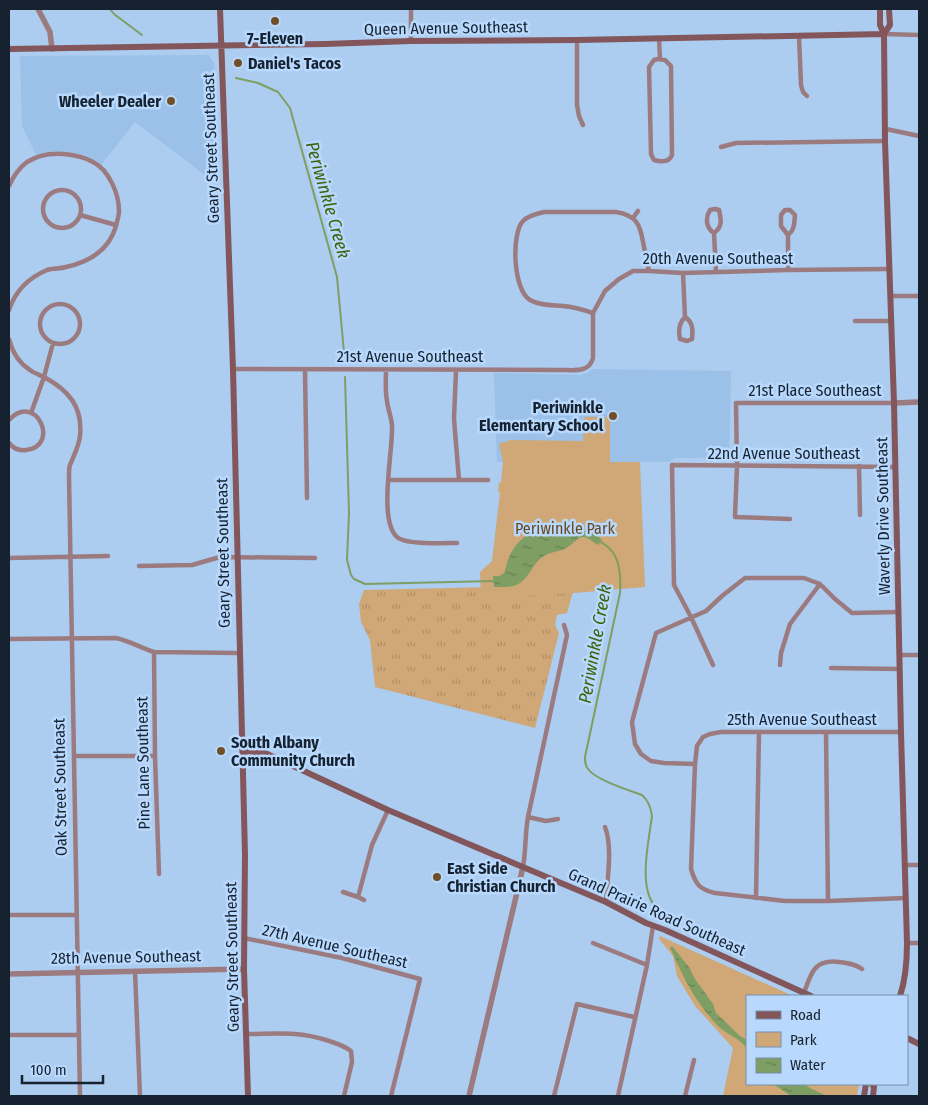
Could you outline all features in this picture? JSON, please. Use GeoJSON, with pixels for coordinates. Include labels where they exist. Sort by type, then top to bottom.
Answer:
{"type":"FeatureCollection","features":[{"type":"Feature","properties":{"kind":"main road","name":"Geary Street Southeast"},"geometry":{"type":"LineString","coordinates":[[220,9],[233,369],[245,855],[244,969],[248,1096]]}},
{"type":"Feature","properties":{"kind":"main road","name":"Waverly Drive Southeast"},"geometry":{"type":"LineString","coordinates":[[880,9],[880,25],[884,34],[885,141],[906,865],[907,965],[900,995]]}},
{"type":"Feature","properties":{"kind":"main road","name":"Waverly Drive Southeast"},"geometry":{"type":"LineString","coordinates":[[884,34],[890,25],[889,9]]}},
{"type":"Feature","properties":{"kind":"main road","name":"Queen Avenue Southeast"},"geometry":{"type":"LineString","coordinates":[[9,50],[411,41],[884,34]]}},
{"type":"Feature","properties":{"kind":"main road","name":"Grand Prairie Road Southeast"},"geometry":{"type":"LineString","coordinates":[[242,751],[265,753],[388,810],[606,902],[653,926],[809,995]]}},
{"type":"Feature","properties":{"kind":"street"},"geometry":{"type":"LineString","coordinates":[[38,9],[50,32],[52,49]]}},
{"type":"Feature","properties":{"kind":"street"},"geometry":{"type":"LineString","coordinates":[[411,9],[411,41]]}},
{"type":"Feature","properties":{"kind":"street"},"geometry":{"type":"LineString","coordinates":[[884,34],[919,35]]}},
{"type":"Feature","properties":{"kind":"street"},"geometry":{"type":"LineString","coordinates":[[799,36],[801,85],[803,92],[807,96]]}},
{"type":"Feature","properties":{"kind":"street"},"geometry":{"type":"LineString","coordinates":[[659,38],[660,59]]}},
{"type":"Feature","properties":{"kind":"street"},"geometry":{"type":"LineString","coordinates":[[577,40],[577,105],[583,124]]}},
{"type":"Feature","properties":{"kind":"street"},"geometry":{"type":"LineString","coordinates":[[660,59],[665,60],[671,66],[672,155],[667,161],[660,162],[654,160],[651,154],[650,67],[654,60],[660,59]]}},
{"type":"Feature","properties":{"kind":"street"},"geometry":{"type":"LineString","coordinates":[[886,129],[919,136]]}},
{"type":"Feature","properties":{"kind":"street"},"geometry":{"type":"LineString","coordinates":[[721,147],[736,143],[885,141]]}},
{"type":"Feature","properties":{"kind":"street"},"geometry":{"type":"LineString","coordinates":[[9,186],[13,177],[27,162],[40,156],[54,153],[73,155],[93,162],[102,168],[110,179],[117,196],[119,211],[114,232],[106,245],[95,256],[81,263],[48,270],[25,283],[17,292],[9,310]]}},
{"type":"Feature","properties":{"kind":"street"},"geometry":{"type":"LineString","coordinates":[[63,190],[71,192],[78,198],[81,206],[80,214],[76,222],[69,227],[52,226],[46,220],[43,204],[47,196],[54,191],[63,190]]}},
{"type":"Feature","properties":{"kind":"street"},"geometry":{"type":"LineString","coordinates":[[714,233],[721,226],[719,210],[715,209],[710,210],[707,214],[707,224],[714,233],[716,272]]}},
{"type":"Feature","properties":{"kind":"street"},"geometry":{"type":"LineString","coordinates":[[788,235],[794,227],[795,215],[790,210],[785,210],[781,215],[781,226],[788,235],[788,270]]}},
{"type":"Feature","properties":{"kind":"street"},"geometry":{"type":"LineString","coordinates":[[633,218],[638,211]]}},
{"type":"Feature","properties":{"kind":"street"},"geometry":{"type":"LineString","coordinates":[[593,313],[572,307],[546,305],[528,299],[522,291],[516,272],[516,240],[519,228],[524,220],[544,212],[616,212],[626,214],[633,218],[640,227],[649,271]]}},
{"type":"Feature","properties":{"kind":"street"},"geometry":{"type":"LineString","coordinates":[[80,214],[116,225]]}},
{"type":"Feature","properties":{"kind":"street"},"geometry":{"type":"LineString","coordinates":[[519,216],[524,220]]}},
{"type":"Feature","properties":{"kind":"street","name":"20th Avenue Southeast"},"geometry":{"type":"LineString","coordinates":[[587,368],[591,365],[593,358],[593,313],[605,291],[619,279],[633,271],[683,273],[889,269]]}},
{"type":"Feature","properties":{"kind":"street"},"geometry":{"type":"LineString","coordinates":[[683,273],[685,317],[680,323],[680,339],[687,341],[692,337],[692,326],[685,317]]}},
{"type":"Feature","properties":{"kind":"street"},"geometry":{"type":"LineString","coordinates":[[890,296],[919,296]]}},
{"type":"Feature","properties":{"kind":"street"},"geometry":{"type":"LineString","coordinates":[[524,305],[528,299]]}},
{"type":"Feature","properties":{"kind":"street"},"geometry":{"type":"LineString","coordinates":[[53,305],[68,306],[75,310],[79,317],[80,325],[78,332],[74,339],[67,343],[53,343],[46,339],[41,331],[41,316],[46,309],[53,305]]}},
{"type":"Feature","properties":{"kind":"street"},"geometry":{"type":"LineString","coordinates":[[855,321],[891,321]]}},
{"type":"Feature","properties":{"kind":"street","name":"Oak Street Southeast"},"geometry":{"type":"LineString","coordinates":[[9,339],[20,362],[30,370],[63,388],[72,398],[80,421],[80,436],[77,451],[70,465],[69,476],[80,1096]]}},
{"type":"Feature","properties":{"kind":"street"},"geometry":{"type":"LineString","coordinates":[[31,413],[44,377],[53,343]]}},
{"type":"Feature","properties":{"kind":"street","name":"21st Avenue Southeast"},"geometry":{"type":"LineString","coordinates":[[233,369],[581,370],[587,368]]}},
{"type":"Feature","properties":{"kind":"street"},"geometry":{"type":"LineString","coordinates":[[305,370],[307,498]]}},
{"type":"Feature","properties":{"kind":"street"},"geometry":{"type":"LineString","coordinates":[[386,370],[386,399],[392,425],[392,443],[388,464],[389,520],[391,529],[397,537],[405,541],[457,543]]}},
{"type":"Feature","properties":{"kind":"street"},"geometry":{"type":"LineString","coordinates":[[456,370],[454,419],[460,480]]}},
{"type":"Feature","properties":{"kind":"street"},"geometry":{"type":"LineString","coordinates":[[894,403],[919,402]]}},
{"type":"Feature","properties":{"kind":"street","name":"21st Place Southeast"},"geometry":{"type":"LineString","coordinates":[[737,466],[736,403],[894,403]]}},
{"type":"Feature","properties":{"kind":"street"},"geometry":{"type":"LineString","coordinates":[[9,420],[16,414],[23,412],[31,413],[42,423],[44,430],[42,438],[32,449],[25,451],[17,449],[9,443]]}},
{"type":"Feature","properties":{"kind":"street","name":"22nd Avenue Southeast"},"geometry":{"type":"LineString","coordinates":[[691,617],[674,585],[672,465],[895,467]]}},
{"type":"Feature","properties":{"kind":"street"},"geometry":{"type":"LineString","coordinates":[[737,466],[735,517],[790,519]]}},
{"type":"Feature","properties":{"kind":"street"},"geometry":{"type":"LineString","coordinates":[[859,466],[860,515]]}},
{"type":"Feature","properties":{"kind":"street"},"geometry":{"type":"LineString","coordinates":[[388,480],[488,480]]}},
{"type":"Feature","properties":{"kind":"street"},"geometry":{"type":"LineString","coordinates":[[9,558],[108,556]]}},
{"type":"Feature","properties":{"kind":"street"},"geometry":{"type":"LineString","coordinates":[[139,566],[192,565],[220,557],[315,558]]}},
{"type":"Feature","properties":{"kind":"street"},"geometry":{"type":"LineString","coordinates":[[899,612],[852,612],[820,584],[804,578],[746,578],[706,611],[656,634],[632,722],[635,744],[641,754],[651,761],[695,764],[691,868],[697,885],[704,890],[784,901],[906,898]]}},
{"type":"Feature","properties":{"kind":"street"},"geometry":{"type":"LineString","coordinates":[[780,665],[781,653],[790,624],[820,584]]}},
{"type":"Feature","properties":{"kind":"street"},"geometry":{"type":"LineString","coordinates":[[691,617],[713,665]]}},
{"type":"Feature","properties":{"kind":"street"},"geometry":{"type":"LineString","coordinates":[[469,1096],[523,867],[525,832],[567,635],[564,625]]}},
{"type":"Feature","properties":{"kind":"street"},"geometry":{"type":"LineString","coordinates":[[9,639],[116,638],[154,652],[240,653]]}},
{"type":"Feature","properties":{"kind":"street","name":"Pine Lane Southeast"},"geometry":{"type":"LineString","coordinates":[[154,652],[159,874]]}},
{"type":"Feature","properties":{"kind":"street"},"geometry":{"type":"LineString","coordinates":[[899,655],[919,655]]}},
{"type":"Feature","properties":{"kind":"street"},"geometry":{"type":"LineString","coordinates":[[831,668],[900,669]]}},
{"type":"Feature","properties":{"kind":"street","name":"25th Avenue Southeast"},"geometry":{"type":"LineString","coordinates":[[695,764],[697,746],[703,737],[722,732],[901,732]]}},
{"type":"Feature","properties":{"kind":"street"},"geometry":{"type":"LineString","coordinates":[[756,898],[759,732]]}},
{"type":"Feature","properties":{"kind":"street"},"geometry":{"type":"LineString","coordinates":[[826,732],[828,901]]}},
{"type":"Feature","properties":{"kind":"street"},"geometry":{"type":"LineString","coordinates":[[74,756],[155,756]]}},
{"type":"Feature","properties":{"kind":"street"},"geometry":{"type":"LineString","coordinates":[[358,897],[372,845],[388,810]]}},
{"type":"Feature","properties":{"kind":"street"},"geometry":{"type":"LineString","coordinates":[[528,817],[546,821],[558,819]]}},
{"type":"Feature","properties":{"kind":"street"},"geometry":{"type":"LineString","coordinates":[[605,828],[609,837],[606,902]]}},
{"type":"Feature","properties":{"kind":"street"},"geometry":{"type":"LineString","coordinates":[[906,865],[919,865]]}},
{"type":"Feature","properties":{"kind":"street"},"geometry":{"type":"LineString","coordinates":[[343,892],[364,900]]}},
{"type":"Feature","properties":{"kind":"street"},"geometry":{"type":"LineString","coordinates":[[9,915],[76,915]]}},
{"type":"Feature","properties":{"kind":"street"},"geometry":{"type":"LineString","coordinates":[[618,1096],[653,926]]}},
{"type":"Feature","properties":{"kind":"street","name":"27th Avenue Southeast"},"geometry":{"type":"LineString","coordinates":[[244,938],[342,958],[420,979],[391,1096]]}},
{"type":"Feature","properties":{"kind":"street"},"geometry":{"type":"LineString","coordinates":[[907,942],[919,943]]}},
{"type":"Feature","properties":{"kind":"street"},"geometry":{"type":"LineString","coordinates":[[593,943],[646,965]]}},
{"type":"Feature","properties":{"kind":"street"},"geometry":{"type":"LineString","coordinates":[[804,993],[810,975],[821,964],[829,961],[851,963],[862,968]]}},
{"type":"Feature","properties":{"kind":"street","name":"28th Avenue Southeast"},"geometry":{"type":"LineString","coordinates":[[9,974],[244,969]]}},
{"type":"Feature","properties":{"kind":"street"},"geometry":{"type":"LineString","coordinates":[[135,970],[140,1096]]}},
{"type":"Feature","properties":{"kind":"street"},"geometry":{"type":"LineString","coordinates":[[554,1096],[576,1004],[634,1017]]}},
{"type":"Feature","properties":{"kind":"street"},"geometry":{"type":"LineString","coordinates":[[247,1034],[294,1033],[314,1036],[344,1046],[351,1051],[352,1062],[344,1096]]}},
{"type":"Feature","properties":{"kind":"street"},"geometry":{"type":"LineString","coordinates":[[9,1036],[79,1035]]}},
{"type":"Feature","properties":{"kind":"street"},"geometry":{"type":"LineString","coordinates":[[685,1096],[694,1060]]}},
{"type":"Feature","properties":{"kind":"shaded area"},"geometry":{"type":"Polygon","coordinates":[[[208,55],[214,62],[218,185],[135,122],[102,164],[87,156],[71,152],[53,151],[36,155],[22,126],[20,56],[208,55]]]}},
{"type":"Feature","properties":{"kind":"shaded area","name":"Periwinkle Elementary School"},"geometry":{"type":"Polygon","coordinates":[[[592,369],[731,371],[729,458],[675,458],[669,462],[497,462],[494,373],[581,375],[588,373],[592,369]]]}},
{"type":"Feature","properties":{"kind":"green space","name":"Periwinkle Park"},"geometry":{"type":"Polygon","coordinates":[[[584,417],[610,417],[610,462],[640,462],[645,587],[481,598],[480,572],[492,561],[500,493],[498,492],[503,462],[499,444],[511,440],[583,441],[584,417]]]}},
{"type":"Feature","properties":{"kind":"green space"},"geometry":{"type":"Polygon","coordinates":[[[575,585],[567,613],[557,615],[555,625],[559,633],[535,728],[375,687],[370,640],[361,622],[359,604],[364,590],[575,585]]]}},
{"type":"Feature","properties":{"kind":"green space"},"geometry":{"type":"Polygon","coordinates":[[[660,936],[791,995],[746,995],[746,1085],[859,1085],[857,1096],[723,1096],[733,1048],[695,1006],[677,976],[673,956],[659,939],[660,936]]]}},
{"type":"Feature","properties":{"kind":"water"},"geometry":{"type":"Polygon","coordinates":[[[560,523],[588,529],[602,540],[598,545],[582,537],[565,549],[543,556],[526,578],[517,585],[494,587],[493,576],[499,576],[504,573],[509,557],[518,543],[530,533],[560,523]]]}},
{"type":"Feature","properties":{"kind":"water"},"geometry":{"type":"Polygon","coordinates":[[[672,946],[689,967],[713,1004],[716,1013],[746,1039],[746,1048],[741,1042],[720,1028],[701,1006],[683,976],[670,948],[672,946]]]}},
{"type":"Feature","properties":{"kind":"water"},"geometry":{"type":"Polygon","coordinates":[[[774,1085],[806,1085],[827,1096],[791,1096],[774,1085]]]}},
{"type":"Feature","properties":{"kind":"waterway","name":"Periwinkle Creek"},"geometry":{"type":"LineString","coordinates":[[110,9],[142,35]]}},
{"type":"Feature","properties":{"kind":"waterway","name":"Periwinkle Creek"},"geometry":{"type":"LineString","coordinates":[[236,78],[258,83],[278,92],[290,108],[337,277],[345,363]]}},
{"type":"Feature","properties":{"kind":"waterway","name":"Periwinkle Creek"},"geometry":{"type":"LineString","coordinates":[[345,377],[349,513],[347,560],[351,575],[354,579],[365,584],[494,581]]}},
{"type":"Feature","properties":{"kind":"waterway","name":"Periwinkle Creek"},"geometry":{"type":"LineString","coordinates":[[599,541],[609,548],[616,558],[620,576],[620,593],[585,763],[588,769],[598,777],[642,795],[649,805],[652,816],[647,855],[646,884],[650,899],[661,917]]}},
{"type":"Feature","properties":{"kind":"place","name":"7-Eleven"},"geometry":{"type":"Point","coordinates":[275,21]}},
{"type":"Feature","properties":{"kind":"place","name":"Daniel's Tacos"},"geometry":{"type":"Point","coordinates":[238,63]}},
{"type":"Feature","properties":{"kind":"place","name":"Wheeler Dealer"},"geometry":{"type":"Point","coordinates":[171,101]}},
{"type":"Feature","properties":{"kind":"place","name":"Periwinkle Elementary School"},"geometry":{"type":"Point","coordinates":[613,416]}},
{"type":"Feature","properties":{"kind":"place","name":"South Albany Community Church"},"geometry":{"type":"Point","coordinates":[221,751]}},
{"type":"Feature","properties":{"kind":"place","name":"East Side Christian Church"},"geometry":{"type":"Point","coordinates":[437,877]}}]}
